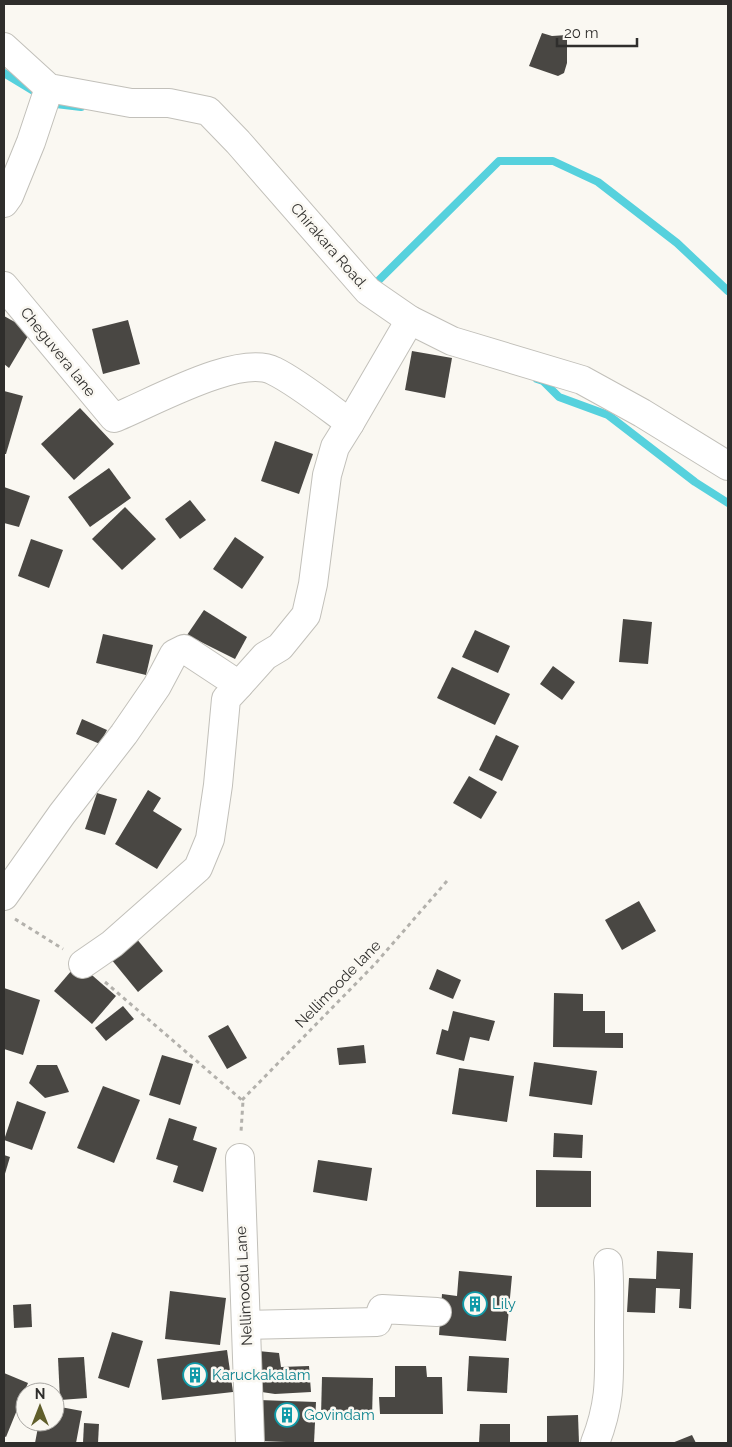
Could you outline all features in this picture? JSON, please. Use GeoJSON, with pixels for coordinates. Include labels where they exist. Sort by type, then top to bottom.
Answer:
{"type":"FeatureCollection","features":[{"type":"Feature","properties":{"kind":"street"},"geometry":{"type":"LineString","coordinates":[[4,47],[49,88],[31,142],[9,196],[4,203]]}},
{"type":"Feature","properties":{"kind":"street","name":"Chirakara Road."},"geometry":{"type":"LineString","coordinates":[[49,88],[131,103],[169,103],[208,111],[238,142],[368,291],[410,320],[452,341],[582,380],[642,413],[728,466]]}},
{"type":"Feature","properties":{"kind":"street","name":"Cheguvera lane"},"geometry":{"type":"LineString","coordinates":[[4,286],[114,418],[195,382],[248,367],[273,370],[350,423]]}},
{"type":"Feature","properties":{"kind":"street"},"geometry":{"type":"LineString","coordinates":[[83,964],[112,944],[198,868],[210,839],[218,785],[226,699],[265,656],[280,647],[306,615],[313,584],[327,475],[335,447],[410,320]]}},
{"type":"Feature","properties":{"kind":"street"},"geometry":{"type":"LineString","coordinates":[[8,907],[62,814],[124,734],[157,686],[174,654],[184,649],[239,685]]}},
{"type":"Feature","properties":{"kind":"street","name":"Nellimoodu Lane"},"geometry":{"type":"LineString","coordinates":[[240,1158],[250,1443]]}},
{"type":"Feature","properties":{"kind":"street"},"geometry":{"type":"LineString","coordinates":[[595,1443],[609,1396],[611,1298],[608,1263]]}},
{"type":"Feature","properties":{"kind":"street"},"geometry":{"type":"LineString","coordinates":[[246,1325],[377,1322],[382,1309],[437,1312]]}},
{"type":"Feature","properties":{"kind":"path","name":"Nellimoode lane"},"geometry":{"type":"LineString","coordinates":[[242,1100],[375,964],[447,881]]}},
{"type":"Feature","properties":{"kind":"path"},"geometry":{"type":"LineString","coordinates":[[8,907],[37,931],[83,964],[242,1100],[240,1158]]}},
{"type":"Feature","properties":{"kind":"building"},"geometry":{"type":"Polygon","coordinates":[[[542,33],[552,36],[567,35],[567,63],[564,73],[558,76],[529,66],[542,33]]]}},
{"type":"Feature","properties":{"kind":"building"},"geometry":{"type":"Polygon","coordinates":[[[4,316],[31,331],[9,368],[4,364],[4,316]]]}},
{"type":"Feature","properties":{"kind":"building"},"geometry":{"type":"Polygon","coordinates":[[[128,320],[140,364],[103,374],[92,329],[128,320]]]}},
{"type":"Feature","properties":{"kind":"building"},"geometry":{"type":"Polygon","coordinates":[[[412,351],[452,358],[445,398],[405,390],[412,351]]]}},
{"type":"Feature","properties":{"kind":"building"},"geometry":{"type":"Polygon","coordinates":[[[4,391],[23,396],[6,454],[4,454],[4,391]]]}},
{"type":"Feature","properties":{"kind":"building"},"geometry":{"type":"Polygon","coordinates":[[[80,408],[114,444],[74,480],[41,444],[80,408]]]}},
{"type":"Feature","properties":{"kind":"building"},"geometry":{"type":"Polygon","coordinates":[[[275,441],[313,454],[299,494],[261,481],[275,441]]]}},
{"type":"Feature","properties":{"kind":"building"},"geometry":{"type":"Polygon","coordinates":[[[109,468],[131,498],[90,527],[68,497],[109,468]]]}},
{"type":"Feature","properties":{"kind":"building"},"geometry":{"type":"Polygon","coordinates":[[[4,487],[30,496],[19,527],[4,523],[4,487]]]}},
{"type":"Feature","properties":{"kind":"building"},"geometry":{"type":"Polygon","coordinates":[[[190,500],[206,520],[180,539],[165,519],[190,500]]]}},
{"type":"Feature","properties":{"kind":"building"},"geometry":{"type":"Polygon","coordinates":[[[125,507],[156,539],[122,570],[92,539],[125,507]]]}},
{"type":"Feature","properties":{"kind":"building"},"geometry":{"type":"Polygon","coordinates":[[[235,537],[264,557],[242,589],[213,569],[235,537]]]}},
{"type":"Feature","properties":{"kind":"building"},"geometry":{"type":"Polygon","coordinates":[[[31,539],[63,550],[49,588],[18,576],[31,539]]]}},
{"type":"Feature","properties":{"kind":"building"},"geometry":{"type":"Polygon","coordinates":[[[204,610],[247,637],[235,659],[187,635],[204,610]]]}},
{"type":"Feature","properties":{"kind":"building"},"geometry":{"type":"Polygon","coordinates":[[[623,619],[652,622],[648,664],[619,662],[623,619]]]}},
{"type":"Feature","properties":{"kind":"building"},"geometry":{"type":"Polygon","coordinates":[[[475,630],[510,646],[498,673],[462,657],[475,630]]]}},
{"type":"Feature","properties":{"kind":"building"},"geometry":{"type":"Polygon","coordinates":[[[103,634],[153,645],[146,675],[96,663],[103,634]]]}},
{"type":"Feature","properties":{"kind":"building"},"geometry":{"type":"Polygon","coordinates":[[[553,666],[575,682],[562,700],[540,684],[553,666]]]}},
{"type":"Feature","properties":{"kind":"building"},"geometry":{"type":"Polygon","coordinates":[[[452,667],[510,694],[495,725],[437,698],[452,667]]]}},
{"type":"Feature","properties":{"kind":"building"},"geometry":{"type":"Polygon","coordinates":[[[82,719],[107,730],[100,744],[76,734],[82,719]]]}},
{"type":"Feature","properties":{"kind":"building"},"geometry":{"type":"Polygon","coordinates":[[[496,735],[519,746],[502,781],[479,770],[496,735]]]}},
{"type":"Feature","properties":{"kind":"building"},"geometry":{"type":"Polygon","coordinates":[[[469,776],[497,792],[481,819],[453,803],[469,776]]]}},
{"type":"Feature","properties":{"kind":"building"},"geometry":{"type":"Polygon","coordinates":[[[148,790],[161,798],[153,811],[182,829],[157,869],[115,844],[148,790]]]}},
{"type":"Feature","properties":{"kind":"building"},"geometry":{"type":"Polygon","coordinates":[[[97,793],[117,799],[105,835],[85,829],[97,793]]]}},
{"type":"Feature","properties":{"kind":"building"},"geometry":{"type":"Polygon","coordinates":[[[639,901],[656,931],[622,950],[605,920],[639,901]]]}},
{"type":"Feature","properties":{"kind":"building"},"geometry":{"type":"Polygon","coordinates":[[[136,938],[163,971],[138,992],[111,959],[136,938]]]}},
{"type":"Feature","properties":{"kind":"building"},"geometry":{"type":"Polygon","coordinates":[[[78,963],[116,996],[92,1024],[54,991],[78,963]]]}},
{"type":"Feature","properties":{"kind":"building"},"geometry":{"type":"Polygon","coordinates":[[[437,969],[461,980],[453,999],[429,989],[437,969]]]}},
{"type":"Feature","properties":{"kind":"building"},"geometry":{"type":"Polygon","coordinates":[[[4,988],[40,1000],[23,1055],[4,1049],[4,988]]]}},
{"type":"Feature","properties":{"kind":"building"},"geometry":{"type":"Polygon","coordinates":[[[554,993],[583,994],[583,1011],[605,1011],[605,1033],[623,1033],[623,1048],[553,1047],[554,993]]]}},
{"type":"Feature","properties":{"kind":"building"},"geometry":{"type":"Polygon","coordinates":[[[123,1006],[134,1019],[106,1041],[95,1028],[123,1006]]]}},
{"type":"Feature","properties":{"kind":"building"},"geometry":{"type":"Polygon","coordinates":[[[453,1011],[495,1021],[489,1041],[470,1037],[464,1061],[436,1054],[442,1029],[448,1031],[453,1011]]]}},
{"type":"Feature","properties":{"kind":"building"},"geometry":{"type":"Polygon","coordinates":[[[228,1025],[247,1058],[227,1069],[208,1036],[228,1025]]]}},
{"type":"Feature","properties":{"kind":"building"},"geometry":{"type":"Polygon","coordinates":[[[364,1045],[366,1063],[339,1065],[337,1048],[364,1045]]]}},
{"type":"Feature","properties":{"kind":"building"},"geometry":{"type":"Polygon","coordinates":[[[162,1055],[193,1064],[180,1105],[149,1095],[162,1055]]]}},
{"type":"Feature","properties":{"kind":"building"},"geometry":{"type":"Polygon","coordinates":[[[534,1062],[597,1071],[592,1105],[529,1096],[534,1062]]]}},
{"type":"Feature","properties":{"kind":"building"},"geometry":{"type":"Polygon","coordinates":[[[37,1065],[57,1065],[69,1092],[45,1098],[29,1083],[37,1065]]]}},
{"type":"Feature","properties":{"kind":"building"},"geometry":{"type":"Polygon","coordinates":[[[459,1068],[514,1076],[507,1122],[452,1114],[459,1068]]]}},
{"type":"Feature","properties":{"kind":"building"},"geometry":{"type":"Polygon","coordinates":[[[103,1086],[140,1100],[114,1163],[77,1148],[103,1086]]]}},
{"type":"Feature","properties":{"kind":"building"},"geometry":{"type":"Polygon","coordinates":[[[17,1101],[46,1112],[32,1150],[4,1140],[17,1101]]]}},
{"type":"Feature","properties":{"kind":"building"},"geometry":{"type":"Polygon","coordinates":[[[169,1118],[197,1127],[193,1140],[217,1148],[203,1192],[173,1182],[178,1166],[156,1159],[169,1118]]]}},
{"type":"Feature","properties":{"kind":"building"},"geometry":{"type":"Polygon","coordinates":[[[554,1133],[583,1135],[582,1158],[553,1157],[554,1133]]]}},
{"type":"Feature","properties":{"kind":"building"},"geometry":{"type":"Polygon","coordinates":[[[4,1155],[10,1157],[4,1177],[4,1155]]]}},
{"type":"Feature","properties":{"kind":"building"},"geometry":{"type":"Polygon","coordinates":[[[318,1160],[372,1168],[367,1201],[313,1192],[318,1160]]]}},
{"type":"Feature","properties":{"kind":"building"},"geometry":{"type":"Polygon","coordinates":[[[536,1170],[591,1171],[591,1207],[536,1207],[536,1170]]]}},
{"type":"Feature","properties":{"kind":"building"},"geometry":{"type":"Polygon","coordinates":[[[657,1251],[693,1253],[691,1309],[679,1308],[680,1289],[656,1288],[655,1313],[627,1312],[629,1278],[656,1279],[657,1251]]]}},
{"type":"Feature","properties":{"kind":"building","name":"Lily"},"geometry":{"type":"Polygon","coordinates":[[[459,1271],[512,1276],[506,1341],[439,1335],[442,1294],[457,1296],[459,1271]]]}},
{"type":"Feature","properties":{"kind":"building"},"geometry":{"type":"Polygon","coordinates":[[[170,1291],[226,1298],[220,1345],[165,1339],[170,1291]]]}},
{"type":"Feature","properties":{"kind":"building"},"geometry":{"type":"Polygon","coordinates":[[[31,1304],[32,1327],[14,1328],[13,1305],[31,1304]]]}},
{"type":"Feature","properties":{"kind":"building"},"geometry":{"type":"Polygon","coordinates":[[[112,1332],[143,1341],[129,1388],[98,1378],[112,1332]]]}},
{"type":"Feature","properties":{"kind":"building","name":"Karuckakalam"},"geometry":{"type":"Polygon","coordinates":[[[227,1350],[233,1392],[162,1400],[157,1359],[227,1350]]]}},
{"type":"Feature","properties":{"kind":"building"},"geometry":{"type":"Polygon","coordinates":[[[258,1351],[279,1353],[281,1367],[309,1366],[311,1392],[275,1394],[255,1391],[258,1351]]]}},
{"type":"Feature","properties":{"kind":"building"},"geometry":{"type":"Polygon","coordinates":[[[469,1356],[509,1358],[507,1393],[467,1391],[469,1356]]]}},
{"type":"Feature","properties":{"kind":"building"},"geometry":{"type":"Polygon","coordinates":[[[84,1357],[87,1398],[65,1400],[65,1382],[59,1382],[58,1358],[84,1357]]]}},
{"type":"Feature","properties":{"kind":"building"},"geometry":{"type":"Polygon","coordinates":[[[395,1366],[426,1366],[427,1377],[442,1377],[443,1414],[380,1414],[379,1397],[395,1397],[395,1366]]]}},
{"type":"Feature","properties":{"kind":"building"},"geometry":{"type":"Polygon","coordinates":[[[4,1373],[26,1382],[15,1382],[15,1415],[6,1437],[4,1436],[4,1373]]]}},
{"type":"Feature","properties":{"kind":"building"},"geometry":{"type":"Polygon","coordinates":[[[322,1377],[373,1378],[372,1418],[321,1416],[322,1377]]]}},
{"type":"Feature","properties":{"kind":"building","name":"Govindam"},"geometry":{"type":"Polygon","coordinates":[[[259,1400],[316,1402],[314,1443],[258,1441],[259,1400]]]}},
{"type":"Feature","properties":{"kind":"building"},"geometry":{"type":"Polygon","coordinates":[[[65,1408],[82,1411],[76,1443],[35,1443],[37,1432],[65,1432],[65,1408]]]}},
{"type":"Feature","properties":{"kind":"building"},"geometry":{"type":"Polygon","coordinates":[[[578,1415],[579,1443],[547,1443],[547,1416],[578,1415]]]}},
{"type":"Feature","properties":{"kind":"building"},"geometry":{"type":"Polygon","coordinates":[[[84,1423],[99,1424],[98,1443],[83,1443],[84,1423]]]}},
{"type":"Feature","properties":{"kind":"building"},"geometry":{"type":"Polygon","coordinates":[[[480,1424],[510,1424],[510,1443],[479,1443],[480,1424]]]}},
{"type":"Feature","properties":{"kind":"building"},"geometry":{"type":"Polygon","coordinates":[[[692,1435],[696,1443],[672,1443],[692,1435]]]}},
{"type":"Feature","properties":{"kind":"waterway"},"geometry":{"type":"LineString","coordinates":[[4,73],[37,93]]}},
{"type":"Feature","properties":{"kind":"waterway"},"geometry":{"type":"LineString","coordinates":[[49,100],[56,104],[81,107]]}},
{"type":"Feature","properties":{"kind":"waterway"},"geometry":{"type":"LineString","coordinates":[[372,287],[499,161],[553,161],[598,182],[677,243],[728,291]]}},
{"type":"Feature","properties":{"kind":"waterway"},"geometry":{"type":"LineString","coordinates":[[537,379],[543,381],[559,397],[608,415],[695,482],[728,503]]}},
{"type":"Feature","properties":{"kind":"place","name":"Lily"},"geometry":{"type":"Point","coordinates":[475,1304]}},
{"type":"Feature","properties":{"kind":"place","name":"Karuckakalam"},"geometry":{"type":"Point","coordinates":[195,1375]}},
{"type":"Feature","properties":{"kind":"place","name":"Govindam"},"geometry":{"type":"Point","coordinates":[287,1415]}}]}
